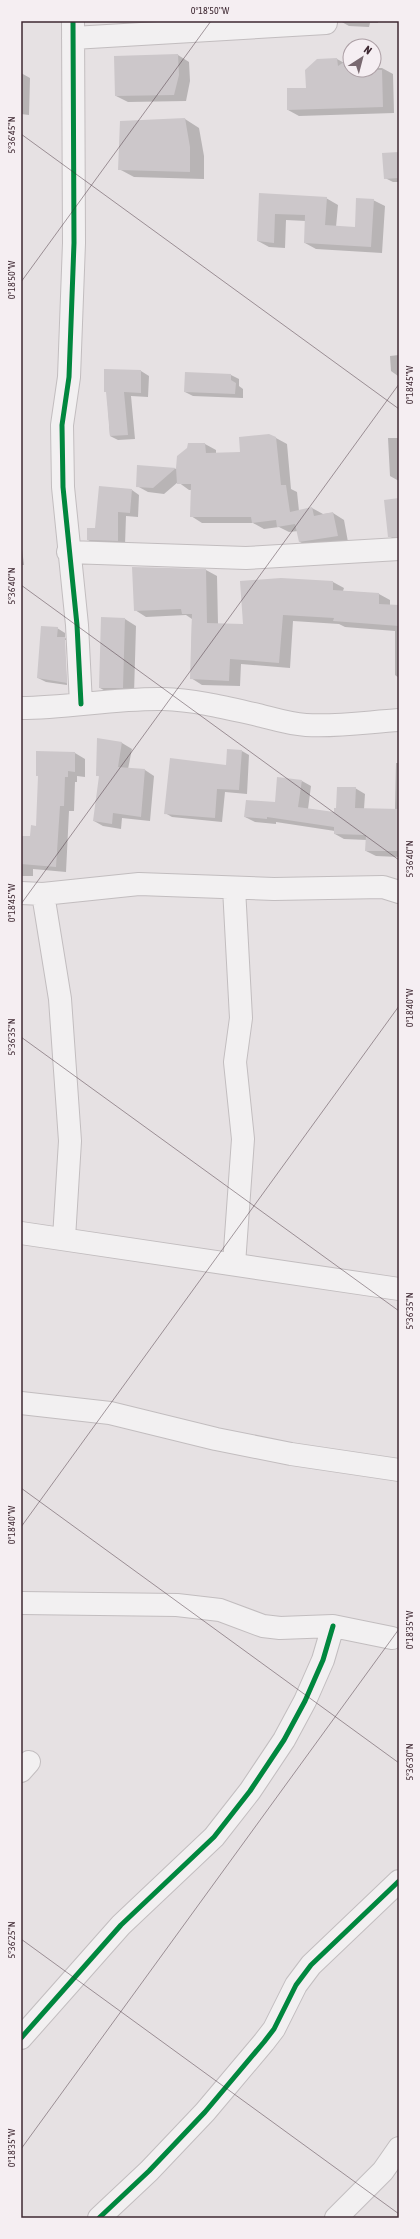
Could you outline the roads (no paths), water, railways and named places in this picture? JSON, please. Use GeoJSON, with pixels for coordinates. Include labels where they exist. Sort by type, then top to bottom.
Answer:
{"type":"FeatureCollection","features":[{"type":"Feature","properties":{"kind":"street"},"geometry":{"type":"LineString","coordinates":[[81,704],[77,625],[68,552],[63,487],[62,425],[69,377],[74,243],[73,29],[326,23]]}},
{"type":"Feature","properties":{"kind":"street"},"geometry":{"type":"LineString","coordinates":[[68,552],[246,558],[399,549]]}},
{"type":"Feature","properties":{"kind":"street"},"geometry":{"type":"LineString","coordinates":[[21,708],[52,708],[81,704],[162,699],[209,704],[305,725],[340,726],[365,722],[399,720]]}},
{"type":"Feature","properties":{"kind":"street"},"geometry":{"type":"LineString","coordinates":[[21,893],[43,894],[121,884],[234,888],[383,887],[399,892]]}},
{"type":"Feature","properties":{"kind":"street"},"geometry":{"type":"LineString","coordinates":[[234,888],[241,1018],[235,1062],[243,1139],[234,1264]]}},
{"type":"Feature","properties":{"kind":"street"},"geometry":{"type":"LineString","coordinates":[[43,894],[60,999],[70,1141],[64,1238]]}},
{"type":"Feature","properties":{"kind":"street"},"geometry":{"type":"LineString","coordinates":[[21,1233],[64,1238],[399,1289]]}},
{"type":"Feature","properties":{"kind":"street"},"geometry":{"type":"LineString","coordinates":[[21,1403],[110,1413],[216,1439],[291,1454],[399,1470]]}},
{"type":"Feature","properties":{"kind":"street"},"geometry":{"type":"LineString","coordinates":[[21,1603],[177,1605],[220,1610],[263,1626],[280,1628],[333,1626],[392,1638]]}},
{"type":"Feature","properties":{"kind":"street"},"geometry":{"type":"LineString","coordinates":[[21,2038],[121,1925],[214,1837],[250,1791],[284,1740],[305,1701],[323,1660],[333,1626]]}},
{"type":"Feature","properties":{"kind":"street"},"geometry":{"type":"LineString","coordinates":[[99,2218],[148,2171],[205,2112],[264,2042],[274,2029],[296,1985],[311,1965],[399,1881]]}},
{"type":"Feature","properties":{"kind":"street"},"geometry":{"type":"LineString","coordinates":[[336,2218],[383,2171],[399,2148]]}}]}
